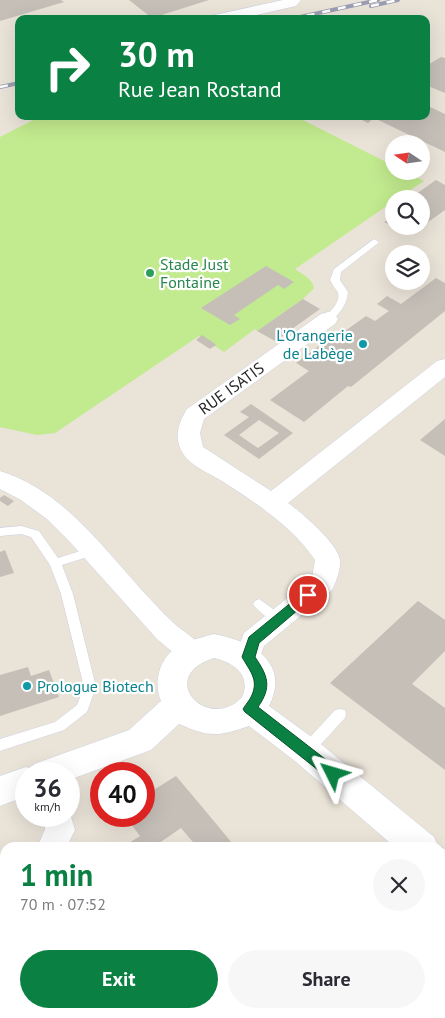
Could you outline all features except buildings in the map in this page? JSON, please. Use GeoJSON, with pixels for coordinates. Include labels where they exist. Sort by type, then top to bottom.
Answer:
{"type":"FeatureCollection","features":[{"type":"Feature","properties":{"kind":"street"},"geometry":{"type":"LineString","coordinates":[[235,15],[291,3],[292,0]]}},
{"type":"Feature","properties":{"kind":"street","name":"RUE ISATIS"},"geometry":{"type":"LineString","coordinates":[[248,657],[253,640],[323,583],[328,559],[320,544],[272,503],[193,452],[188,440],[188,426],[195,414],[328,319]]}},
{"type":"Feature","properties":{"kind":"street"},"geometry":{"type":"LineString","coordinates":[[272,503],[445,366]]}},
{"type":"Feature","properties":{"kind":"street"},"geometry":{"type":"LineString","coordinates":[[0,479],[17,486],[45,503],[86,544],[156,623],[191,652]]}},
{"type":"Feature","properties":{"kind":"street"},"geometry":{"type":"LineString","coordinates":[[224,646],[248,657],[259,672],[261,682],[258,696],[250,709],[240,716],[214,721],[199,719],[188,714],[178,706],[170,685],[172,674],[179,662],[191,652],[202,648],[224,646]]}},
{"type":"Feature","properties":{"kind":"street"},"geometry":{"type":"LineString","coordinates":[[79,762],[140,740],[178,706]]}},
{"type":"Feature","properties":{"kind":"street"},"geometry":{"type":"LineString","coordinates":[[250,709],[306,751],[415,842]]}},
{"type":"Feature","properties":{"kind":"street"},"geometry":{"type":"LineString","coordinates":[[0,791],[15,785]]}},
{"type":"Feature","properties":{"kind":"street"},"geometry":{"type":"LineString","coordinates":[[54,842],[60,830],[59,827]]}},
{"type":"Feature","properties":{"kind":"lane"},"geometry":{"type":"LineString","coordinates":[[328,319],[340,307],[343,299],[343,292],[335,283],[334,277],[337,271],[374,242]]}},
{"type":"Feature","properties":{"kind":"lane"},"geometry":{"type":"LineString","coordinates":[[0,532],[21,530],[36,534],[55,563],[67,594],[90,686],[82,708],[59,726],[0,745]]}},
{"type":"Feature","properties":{"kind":"lane"},"geometry":{"type":"LineString","coordinates":[[55,563],[86,544]]}},
{"type":"Feature","properties":{"kind":"lane"},"geometry":{"type":"LineString","coordinates":[[260,604],[279,619]]}},
{"type":"Feature","properties":{"kind":"lane"},"geometry":{"type":"LineString","coordinates":[[306,751],[340,714]]}},
{"type":"Feature","properties":{"kind":"green space","name":"Stade Just Fontaine"},"geometry":{"type":"Polygon","coordinates":[[[33,120],[303,120],[385,161],[385,180],[424,181],[410,190],[385,190],[385,207],[295,269],[309,279],[314,288],[303,299],[257,331],[255,329],[224,352],[199,336],[55,433],[37,435],[0,427],[0,137],[33,120]]]}},
{"type":"Feature","properties":{"kind":"railway"},"geometry":{"type":"LineString","coordinates":[[309,15],[378,0]]}},
{"type":"Feature","properties":{"kind":"railway"},"geometry":{"type":"LineString","coordinates":[[371,6],[398,0]]}},
{"type":"Feature","properties":{"kind":"railway"},"geometry":{"type":"LineString","coordinates":[[0,87],[15,84]]}},
{"type":"Feature","properties":{"kind":"place","name":"Stade Just Fontaine"},"geometry":{"type":"Point","coordinates":[150,273]}},
{"type":"Feature","properties":{"kind":"place","name":"L'Orangerie de Labège"},"geometry":{"type":"Point","coordinates":[363,344]}},
{"type":"Feature","properties":{"kind":"place","name":"Prologue Biotech"},"geometry":{"type":"Point","coordinates":[27,686]}},
{"type":"Feature","properties":{"kind":"route"},"geometry":{"type":"LineString","coordinates":[[308,595],[253,640],[248,657],[259,672],[261,689],[250,709],[333,774]]}}]}
